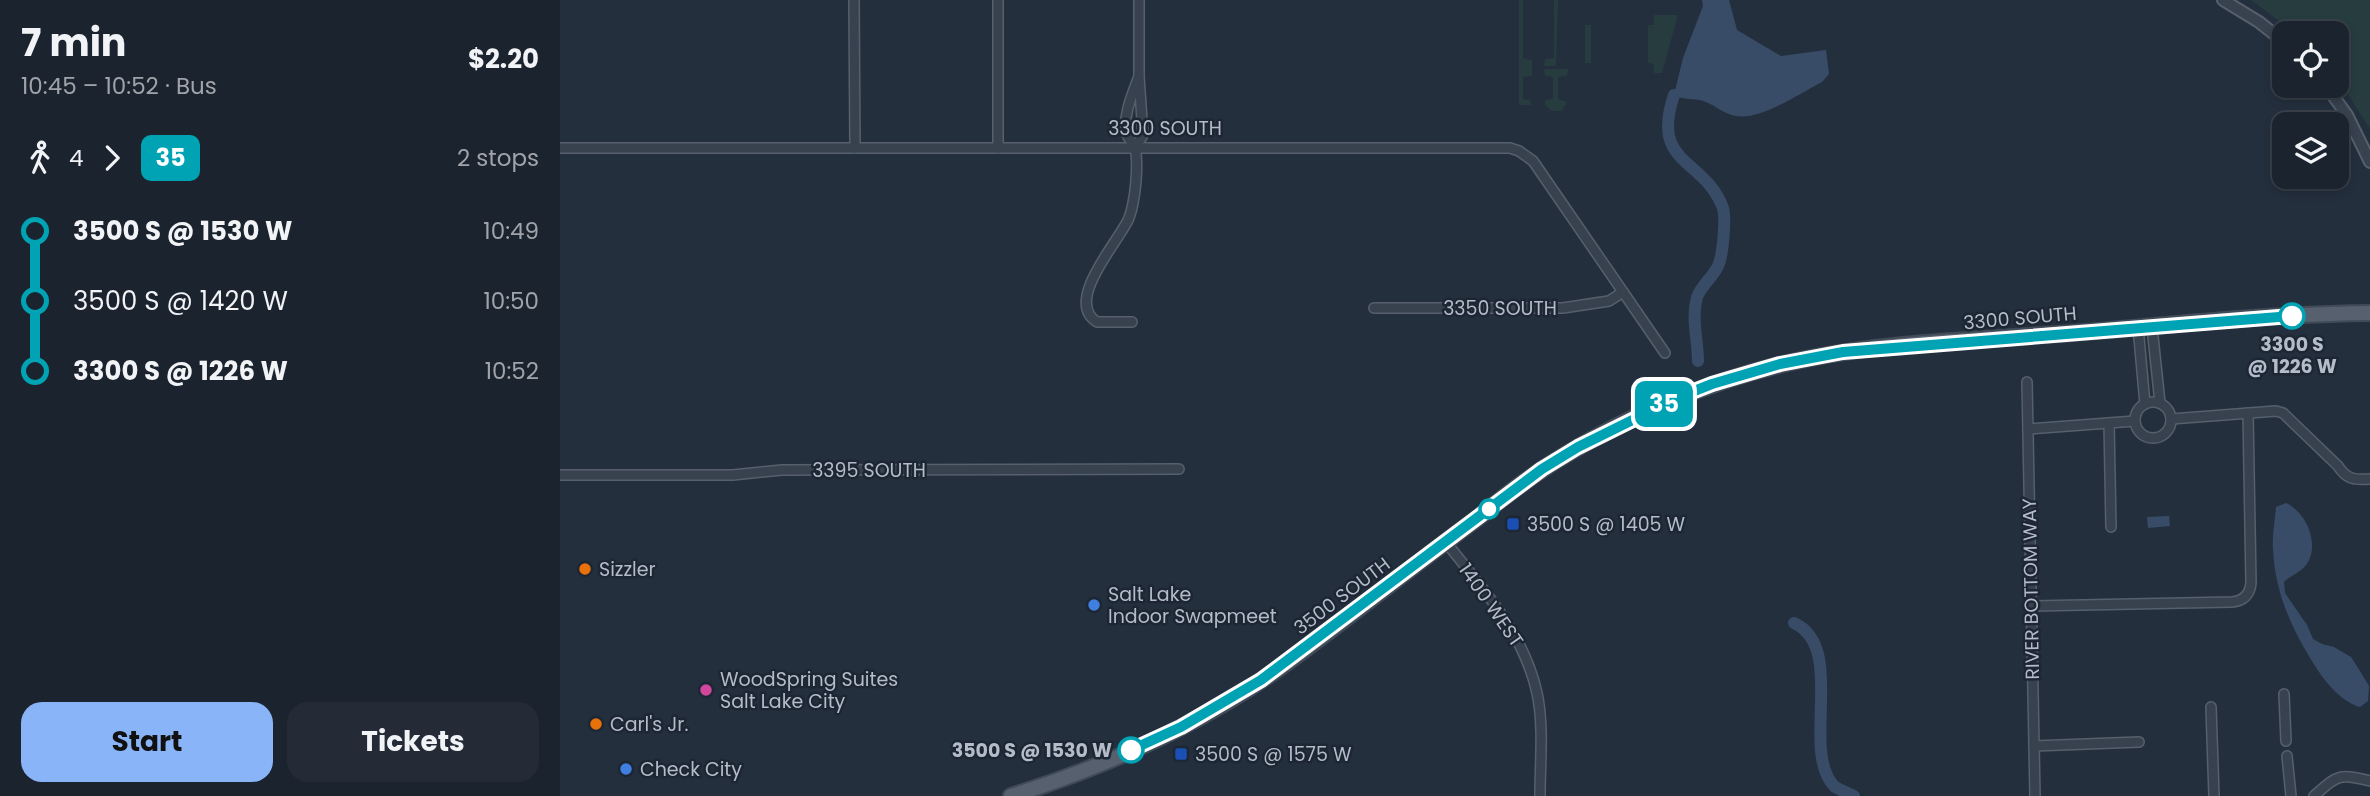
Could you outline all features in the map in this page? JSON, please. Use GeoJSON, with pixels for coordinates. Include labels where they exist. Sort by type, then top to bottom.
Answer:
{"type":"FeatureCollection","features":[{"type":"Feature","properties":{"kind":"main road","name":"3300 SOUTH"},"geometry":{"type":"LineString","coordinates":[[1679,397],[1780,364],[1843,352],[2145,327],[2370,313]]}},
{"type":"Feature","properties":{"kind":"main road","name":"3500 SOUTH"},"geometry":{"type":"LineString","coordinates":[[1011,796],[1106,762],[1181,727],[1220,705],[1283,665],[1542,469],[1578,447],[1679,397]]}},
{"type":"Feature","properties":{"kind":"street"},"geometry":{"type":"LineString","coordinates":[[854,0],[855,148]]}},
{"type":"Feature","properties":{"kind":"street"},"geometry":{"type":"LineString","coordinates":[[998,0],[998,148]]}},
{"type":"Feature","properties":{"kind":"street"},"geometry":{"type":"LineString","coordinates":[[1132,322],[1097,322],[1090,317],[1088,305],[1090,288],[1099,263],[1124,229],[1134,203],[1135,148],[1143,135],[1139,76],[1139,0]]}},
{"type":"Feature","properties":{"kind":"street"},"geometry":{"type":"LineString","coordinates":[[2223,0],[2272,32]]}},
{"type":"Feature","properties":{"kind":"street"},"geometry":{"type":"LineString","coordinates":[[1135,148],[1127,134],[1127,113],[1139,76]]}},
{"type":"Feature","properties":{"kind":"street"},"geometry":{"type":"LineString","coordinates":[[2335,98],[2347,115],[2370,162]]}},
{"type":"Feature","properties":{"kind":"street","name":"3300 SOUTH"},"geometry":{"type":"LineString","coordinates":[[560,148],[1502,148],[1519,151],[1533,162],[1665,353]]}},
{"type":"Feature","properties":{"kind":"street","name":"3350 SOUTH"},"geometry":{"type":"LineString","coordinates":[[1374,308],[1563,308],[1609,301],[1623,292]]}},
{"type":"Feature","properties":{"kind":"street"},"geometry":{"type":"LineString","coordinates":[[2145,327],[2160,403],[2169,412],[2171,419],[2168,430],[2152,438],[2140,432],[2135,421],[2136,414],[2145,404],[2145,327]]}},
{"type":"Feature","properties":{"kind":"street","name":"RIVER BOTTOM WAY"},"geometry":{"type":"LineString","coordinates":[[2027,382],[2035,796]]}},
{"type":"Feature","properties":{"kind":"street"},"geometry":{"type":"LineString","coordinates":[[2145,404],[2160,403]]}},
{"type":"Feature","properties":{"kind":"street"},"geometry":{"type":"LineString","coordinates":[[2171,419],[2276,411],[2283,413],[2344,475],[2354,480],[2370,479]]}},
{"type":"Feature","properties":{"kind":"street"},"geometry":{"type":"LineString","coordinates":[[2031,606],[2232,603],[2244,599],[2251,583],[2248,413]]}},
{"type":"Feature","properties":{"kind":"street"},"geometry":{"type":"LineString","coordinates":[[2028,429],[2135,421]]}},
{"type":"Feature","properties":{"kind":"street"},"geometry":{"type":"LineString","coordinates":[[2109,423],[2111,527]]}},
{"type":"Feature","properties":{"kind":"street","name":"3395 SOUTH"},"geometry":{"type":"LineString","coordinates":[[560,475],[733,475],[782,470],[1179,469]]}},
{"type":"Feature","properties":{"kind":"street","name":"1400 WEST"},"geometry":{"type":"LineString","coordinates":[[1445,541],[1512,628],[1523,649],[1540,712],[1540,796]]}},
{"type":"Feature","properties":{"kind":"street"},"geometry":{"type":"LineString","coordinates":[[2284,694],[2286,741]]}},
{"type":"Feature","properties":{"kind":"street"},"geometry":{"type":"LineString","coordinates":[[2211,707],[2214,796]]}},
{"type":"Feature","properties":{"kind":"street"},"geometry":{"type":"LineString","coordinates":[[2034,746],[2139,742]]}},
{"type":"Feature","properties":{"kind":"street"},"geometry":{"type":"LineString","coordinates":[[2287,756],[2291,796]]}},
{"type":"Feature","properties":{"kind":"street"},"geometry":{"type":"LineString","coordinates":[[2314,796],[2337,776],[2370,781]]}},
{"type":"Feature","properties":{"kind":"green space"},"geometry":{"type":"Polygon","coordinates":[[[1519,0],[1523,0],[1523,58],[1532,60],[1532,76],[1523,77],[1523,99],[1530,100],[1531,105],[1519,105],[1519,0]]]}},
{"type":"Feature","properties":{"kind":"green space"},"geometry":{"type":"Polygon","coordinates":[[[1554,0],[1558,0],[1556,66],[1544,66],[1545,59],[1554,58],[1554,0]]]}},
{"type":"Feature","properties":{"kind":"green space"},"geometry":{"type":"Polygon","coordinates":[[[2251,0],[2370,0],[2370,129],[2349,96],[2349,21],[2279,21],[2251,0]]]}},
{"type":"Feature","properties":{"kind":"green space"},"geometry":{"type":"Polygon","coordinates":[[[1654,15],[1678,15],[1662,73],[1654,73],[1654,64],[1648,63],[1648,25],[1654,25],[1654,15]]]}},
{"type":"Feature","properties":{"kind":"green space"},"geometry":{"type":"Polygon","coordinates":[[[1585,25],[1591,25],[1591,63],[1585,63],[1585,25]]]}},
{"type":"Feature","properties":{"kind":"green space"},"geometry":{"type":"Polygon","coordinates":[[[1544,69],[1568,69],[1567,76],[1558,77],[1558,99],[1567,102],[1562,111],[1552,111],[1545,105],[1545,100],[1553,99],[1553,77],[1545,76],[1544,69]]]}},
{"type":"Feature","properties":{"kind":"water"},"geometry":{"type":"Polygon","coordinates":[[[1702,0],[1729,0],[1737,30],[1781,56],[1826,50],[1829,74],[1822,82],[1780,105],[1746,116],[1732,115],[1702,101],[1674,95],[1683,58],[1703,6],[1702,0]]]}},
{"type":"Feature","properties":{"kind":"water"},"geometry":{"type":"Polygon","coordinates":[[[2286,503],[2305,521],[2312,539],[2312,548],[2306,565],[2284,582],[2285,593],[2307,625],[2313,639],[2351,657],[2369,686],[2368,701],[2360,707],[2341,697],[2325,681],[2300,641],[2281,597],[2274,566],[2273,544],[2276,507],[2286,503]]]}},
{"type":"Feature","properties":{"kind":"water"},"geometry":{"type":"Polygon","coordinates":[[[2169,516],[2170,526],[2148,528],[2147,517],[2169,516]]]}},
{"type":"Feature","properties":{"kind":"waterway"},"geometry":{"type":"LineString","coordinates":[[1674,95],[1668,118],[1669,135],[1674,149],[1714,191],[1724,213],[1720,261],[1699,293],[1695,305],[1698,361]]}},
{"type":"Feature","properties":{"kind":"waterway"},"geometry":{"type":"LineString","coordinates":[[1794,623],[1810,635],[1818,654],[1821,676],[1821,749],[1825,770],[1834,786],[1854,796]]}},
{"type":"Feature","properties":{"kind":"bus line","name":"35"},"geometry":{"type":"LineString","coordinates":[[1131,750],[1181,727],[1283,665],[1542,469],[1578,447],[1696,390],[1780,364],[1843,352],[2292,316]]}},
{"type":"Feature","properties":{"kind":"place","name":"3300 S @ 1226 W"},"geometry":{"type":"Point","coordinates":[2292,316]}},
{"type":"Feature","properties":{"kind":"place","name":"3500 S @ 1405 W"},"geometry":{"type":"Point","coordinates":[1513,524]}},
{"type":"Feature","properties":{"kind":"place","name":"Sizzler"},"geometry":{"type":"Point","coordinates":[585,569]}},
{"type":"Feature","properties":{"kind":"place","name":"Salt Lake Indoor Swapmeet"},"geometry":{"type":"Point","coordinates":[1094,605]}},
{"type":"Feature","properties":{"kind":"place","name":"WoodSpring Suites Salt Lake City"},"geometry":{"type":"Point","coordinates":[706,690]}},
{"type":"Feature","properties":{"kind":"place","name":"Carl's Jr."},"geometry":{"type":"Point","coordinates":[596,724]}},
{"type":"Feature","properties":{"kind":"place","name":"3500 S @ 1530 W"},"geometry":{"type":"Point","coordinates":[1131,750]}},
{"type":"Feature","properties":{"kind":"place","name":"3500 S @ 1575 W"},"geometry":{"type":"Point","coordinates":[1181,754]}},
{"type":"Feature","properties":{"kind":"place","name":"Check City"},"geometry":{"type":"Point","coordinates":[626,769]}}]}
